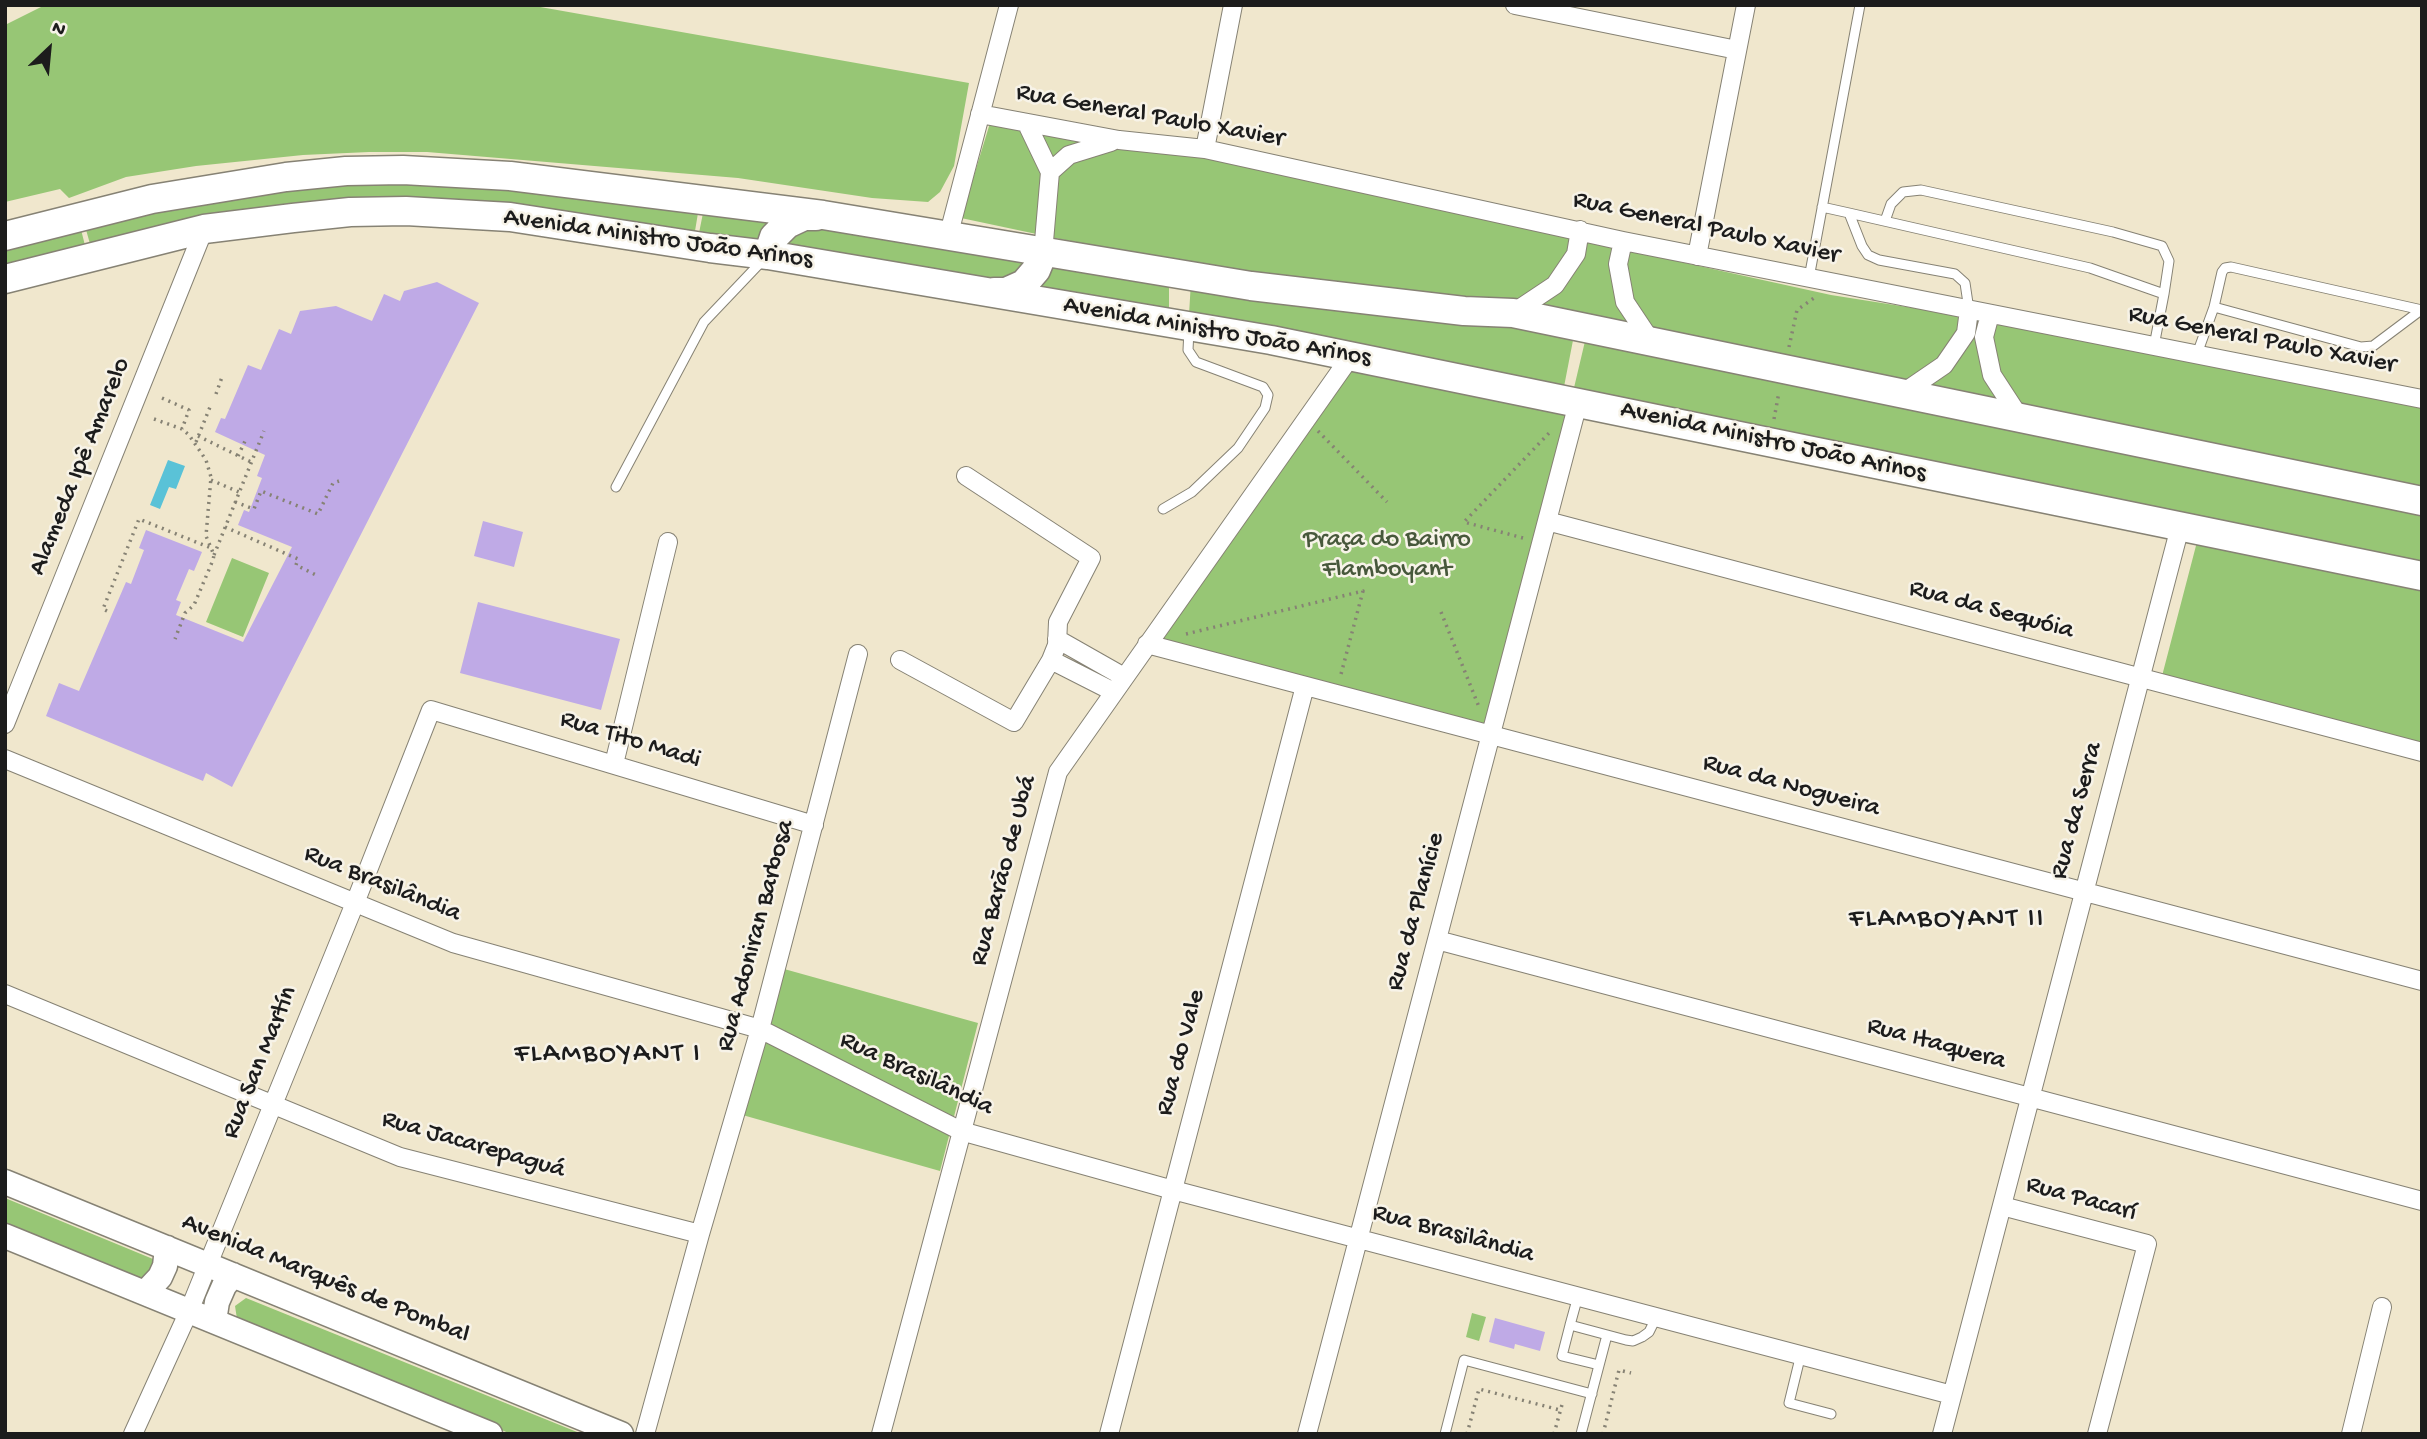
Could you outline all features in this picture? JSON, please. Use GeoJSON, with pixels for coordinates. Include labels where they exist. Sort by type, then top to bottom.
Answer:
{"type":"FeatureCollection","features":[{"type":"Feature","properties":{"kind":"main road","name":"Avenida Ministro João Arinos"},"geometry":{"type":"LineString","coordinates":[[5,236],[152,199],[286,177],[403,170],[510,176],[823,215],[1251,286],[1450,309],[1513,313],[2422,501]]}},
{"type":"Feature","properties":{"kind":"main road","name":"Avenida Ministro João Arinos"},"geometry":{"type":"LineString","coordinates":[[5,279],[204,229],[316,215],[406,211],[510,217],[768,255],[1189,325],[2422,576]]}},
{"type":"Feature","properties":{"kind":"main road"},"geometry":{"type":"LineString","coordinates":[[768,255],[774,237],[787,224],[804,216],[823,215]]}},
{"type":"Feature","properties":{"kind":"main road"},"geometry":{"type":"LineString","coordinates":[[988,292],[1006,292],[1024,284],[1036,270],[1043,253]]}},
{"type":"Feature","properties":{"kind":"main road","name":"Avenida Marquês de Pombal"},"geometry":{"type":"LineString","coordinates":[[5,1182],[621,1434]]}},
{"type":"Feature","properties":{"kind":"main road"},"geometry":{"type":"LineString","coordinates":[[5,1236],[490,1434]]}},
{"type":"Feature","properties":{"kind":"main road"},"geometry":{"type":"LineString","coordinates":[[145,1293],[160,1277],[165,1266],[167,1248]]}},
{"type":"Feature","properties":{"kind":"main road"},"geometry":{"type":"LineString","coordinates":[[214,1321],[217,1302],[224,1286],[233,1275]]}},
{"type":"Feature","properties":{"kind":"street"},"geometry":{"type":"LineString","coordinates":[[948,237],[1009,5]]}},
{"type":"Feature","properties":{"kind":"street"},"geometry":{"type":"LineString","coordinates":[[1205,149],[1233,5]]}},
{"type":"Feature","properties":{"kind":"street"},"geometry":{"type":"LineString","coordinates":[[1515,5],[1737,50]]}},
{"type":"Feature","properties":{"kind":"street"},"geometry":{"type":"LineString","coordinates":[[1697,256],[1746,5]]}},
{"type":"Feature","properties":{"kind":"street","name":"Rua General Paulo Xavier"},"geometry":{"type":"LineString","coordinates":[[980,114],[1119,140],[1205,149],[1580,230],[1623,242],[2422,399]]}},
{"type":"Feature","properties":{"kind":"street"},"geometry":{"type":"LineString","coordinates":[[1027,124],[1050,172],[1043,253]]}},
{"type":"Feature","properties":{"kind":"street"},"geometry":{"type":"LineString","coordinates":[[1050,172],[1069,155],[1085,148],[1119,140]]}},
{"type":"Feature","properties":{"kind":"street","name":"Alameda Ipê Amarelo"},"geometry":{"type":"LineString","coordinates":[[5,724],[204,229]]}},
{"type":"Feature","properties":{"kind":"street"},"geometry":{"type":"LineString","coordinates":[[1513,313],[1555,285],[1576,254],[1580,230]]}},
{"type":"Feature","properties":{"kind":"street"},"geometry":{"type":"LineString","coordinates":[[1623,242],[1618,264],[1625,302],[1653,344]]}},
{"type":"Feature","properties":{"kind":"street"},"geometry":{"type":"LineString","coordinates":[[1903,393],[1944,365],[1966,333],[1969,310]]}},
{"type":"Feature","properties":{"kind":"street"},"geometry":{"type":"LineString","coordinates":[[1990,314],[1984,337],[1992,374],[2020,418]]}},
{"type":"Feature","properties":{"kind":"street","name":"Rua Barão de Ubá"},"geometry":{"type":"LineString","coordinates":[[881,1434],[1058,772],[1351,356]]}},
{"type":"Feature","properties":{"kind":"street","name":"Rua da Planície"},"geometry":{"type":"LineString","coordinates":[[1307,1434],[1577,403]]}},
{"type":"Feature","properties":{"kind":"street"},"geometry":{"type":"LineString","coordinates":[[900,660],[1014,722],[1051,660],[1058,622],[1091,558],[966,476]]}},
{"type":"Feature","properties":{"kind":"street","name":"Rua da Sequóia"},"geometry":{"type":"LineString","coordinates":[[1547,521],[2422,752]]}},
{"type":"Feature","properties":{"kind":"street","name":"Rua da Serra"},"geometry":{"type":"LineString","coordinates":[[1942,1434],[2180,527]]}},
{"type":"Feature","properties":{"kind":"street"},"geometry":{"type":"LineString","coordinates":[[614,764],[668,542]]}},
{"type":"Feature","properties":{"kind":"street"},"geometry":{"type":"LineString","coordinates":[[1057,639],[1124,677]]}},
{"type":"Feature","properties":{"kind":"street","name":"Rua da Nogueira"},"geometry":{"type":"LineString","coordinates":[[1147,644],[2422,981]]}},
{"type":"Feature","properties":{"kind":"street","name":"Rua Adoniran Barbosa"},"geometry":{"type":"LineString","coordinates":[[645,1434],[760,1029],[858,654]]}},
{"type":"Feature","properties":{"kind":"street"},"geometry":{"type":"LineString","coordinates":[[1051,660],[1114,692]]}},
{"type":"Feature","properties":{"kind":"street","name":"Rua do Vale"},"geometry":{"type":"LineString","coordinates":[[1109,1434],[1305,686]]}},
{"type":"Feature","properties":{"kind":"street","name":"Rua Tito Madi"},"geometry":{"type":"LineString","coordinates":[[431,710],[814,825]]}},
{"type":"Feature","properties":{"kind":"street","name":"Rua San Martín"},"geometry":{"type":"LineString","coordinates":[[133,1434],[208,1265],[431,710]]}},
{"type":"Feature","properties":{"kind":"street","name":"Rua Brasilândia"},"geometry":{"type":"LineString","coordinates":[[5,759],[453,943],[760,1029],[961,1131],[1173,1190],[1952,1395]]}},
{"type":"Feature","properties":{"kind":"street","name":"Rua Itaquera"},"geometry":{"type":"LineString","coordinates":[[1437,940],[2422,1201]]}},
{"type":"Feature","properties":{"kind":"street","name":"Rua Jacarepaguá"},"geometry":{"type":"LineString","coordinates":[[5,994],[400,1157],[700,1234]]}},
{"type":"Feature","properties":{"kind":"street","name":"Rua Pacarí"},"geometry":{"type":"LineString","coordinates":[[2002,1206],[2147,1244],[2097,1434]]}},
{"type":"Feature","properties":{"kind":"street"},"geometry":{"type":"LineString","coordinates":[[2351,1434],[2382,1307]]}},
{"type":"Feature","properties":{"kind":"lane"},"geometry":{"type":"LineString","coordinates":[[1809,278],[1860,5]]}},
{"type":"Feature","properties":{"kind":"lane"},"geometry":{"type":"LineString","coordinates":[[1885,221],[1891,204],[1903,192],[1921,190],[2113,232],[2162,246],[2169,261],[2154,346]]}},
{"type":"Feature","properties":{"kind":"lane"},"geometry":{"type":"LineString","coordinates":[[1822,207],[2090,268],[2164,293]]}},
{"type":"Feature","properties":{"kind":"lane"},"geometry":{"type":"LineString","coordinates":[[1849,213],[1868,255],[1879,260],[1955,274],[1965,283],[1969,310]]}},
{"type":"Feature","properties":{"kind":"lane"},"geometry":{"type":"LineString","coordinates":[[616,487],[704,322],[768,255]]}},
{"type":"Feature","properties":{"kind":"lane"},"geometry":{"type":"LineString","coordinates":[[2197,355],[2225,268],[2231,267],[2422,310]]}},
{"type":"Feature","properties":{"kind":"lane"},"geometry":{"type":"LineString","coordinates":[[2214,307],[2361,347],[2373,346],[2422,310]]}},
{"type":"Feature","properties":{"kind":"lane"},"geometry":{"type":"LineString","coordinates":[[1163,509],[1192,492],[1238,448],[1265,408],[1268,395],[1264,387],[1196,362],[1188,350],[1189,325]]}},
{"type":"Feature","properties":{"kind":"lane"},"geometry":{"type":"LineString","coordinates":[[1578,1295],[1562,1356],[1599,1365]]}},
{"type":"Feature","properties":{"kind":"lane"},"geometry":{"type":"LineString","coordinates":[[1570,1325],[1633,1341],[1649,1332],[1657,1316]]}},
{"type":"Feature","properties":{"kind":"lane"},"geometry":{"type":"LineString","coordinates":[[1581,1434],[1607,1335]]}},
{"type":"Feature","properties":{"kind":"lane"},"geometry":{"type":"LineString","coordinates":[[1801,1354],[1788,1403],[1830,1414]]}},
{"type":"Feature","properties":{"kind":"lane"},"geometry":{"type":"LineString","coordinates":[[1445,1434],[1464,1360],[1592,1394]]}},
{"type":"Feature","properties":{"kind":"path"},"geometry":{"type":"LineString","coordinates":[[216,394],[222,377]]}},
{"type":"Feature","properties":{"kind":"path"},"geometry":{"type":"LineString","coordinates":[[162,398],[189,410],[182,429]]}},
{"type":"Feature","properties":{"kind":"path"},"geometry":{"type":"LineString","coordinates":[[1541,542],[1464,522],[1577,403]]}},
{"type":"Feature","properties":{"kind":"path"},"geometry":{"type":"LineString","coordinates":[[196,442],[210,407]]}},
{"type":"Feature","properties":{"kind":"path"},"geometry":{"type":"LineString","coordinates":[[154,419],[182,429],[196,442],[206,460],[211,480],[206,536],[214,555]]}},
{"type":"Feature","properties":{"kind":"path"},"geometry":{"type":"LineString","coordinates":[[1306,419],[1387,502]]}},
{"type":"Feature","properties":{"kind":"path"},"geometry":{"type":"LineString","coordinates":[[175,639],[186,613],[194,605],[264,431]]}},
{"type":"Feature","properties":{"kind":"path"},"geometry":{"type":"LineString","coordinates":[[198,436],[251,462]]}},
{"type":"Feature","properties":{"kind":"path"},"geometry":{"type":"LineString","coordinates":[[238,456],[246,439]]}},
{"type":"Feature","properties":{"kind":"path"},"geometry":{"type":"LineString","coordinates":[[211,480],[239,492]]}},
{"type":"Feature","properties":{"kind":"path"},"geometry":{"type":"LineString","coordinates":[[235,502],[254,509],[261,491],[318,514],[333,483],[339,481]]}},
{"type":"Feature","properties":{"kind":"path"},"geometry":{"type":"LineString","coordinates":[[107,611],[103,609],[139,519],[211,548]]}},
{"type":"Feature","properties":{"kind":"path"},"geometry":{"type":"LineString","coordinates":[[225,527],[298,559],[296,565],[318,576]]}},
{"type":"Feature","properties":{"kind":"path"},"geometry":{"type":"LineString","coordinates":[[1147,644],[1363,591],[1336,694]]}},
{"type":"Feature","properties":{"kind":"path"},"geometry":{"type":"LineString","coordinates":[[1441,612],[1491,735]]}},
{"type":"Feature","properties":{"kind":"path"},"geometry":{"type":"LineString","coordinates":[[1603,1434],[1619,1370],[1631,1373]]}},
{"type":"Feature","properties":{"kind":"path"},"geometry":{"type":"LineString","coordinates":[[1467,1434],[1479,1389],[1560,1410]]}},
{"type":"Feature","properties":{"kind":"green space"},"geometry":{"type":"Polygon","coordinates":[[[45,5],[529,5],[969,83],[954,166],[940,192],[928,202],[872,198],[738,178],[427,152],[369,152],[303,155],[196,166],[126,177],[69,198],[60,189],[5,202],[5,25],[45,5]]]}},
{"type":"Feature","properties":{"kind":"green space"},"geometry":{"type":"Polygon","coordinates":[[[990,123],[1212,159],[1831,295],[1958,315],[2422,406],[2422,492],[1060,239],[961,218],[990,123]]]}},
{"type":"Feature","properties":{"kind":"green space"},"geometry":{"type":"Polygon","coordinates":[[[345,173],[700,201],[694,237],[503,209],[92,251],[83,219],[345,173]]]}},
{"type":"Feature","properties":{"kind":"green space"},"geometry":{"type":"Polygon","coordinates":[[[705,203],[1169,280],[1169,313],[698,238],[705,203]]]}},
{"type":"Feature","properties":{"kind":"green space"},"geometry":{"type":"Polygon","coordinates":[[[79,222],[87,253],[5,274],[5,241],[79,222]]]}},
{"type":"Feature","properties":{"kind":"green space"},"geometry":{"type":"Polygon","coordinates":[[[1191,281],[1575,330],[1562,397],[1189,315],[1191,281]]]}},
{"type":"Feature","properties":{"kind":"green space"},"geometry":{"type":"Polygon","coordinates":[[[1586,337],[2422,513],[2422,565],[1573,392],[1586,337]]]}},
{"type":"Feature","properties":{"kind":"green space","name":"Praça do Bairro Flamboyant"},"geometry":{"type":"Polygon","coordinates":[[[1351,356],[1578,403],[1491,735],[1147,644],[1351,356]]]}},
{"type":"Feature","properties":{"kind":"green space"},"geometry":{"type":"Polygon","coordinates":[[[2198,538],[2422,583],[2422,745],[2162,676],[2198,538]]]}},
{"type":"Feature","properties":{"kind":"green space"},"geometry":{"type":"Polygon","coordinates":[[[232,558],[269,573],[243,637],[206,622],[232,558]]]}},
{"type":"Feature","properties":{"kind":"green space"},"geometry":{"type":"Polygon","coordinates":[[[777,967],[978,1023],[940,1171],[739,1114],[777,967]]]}},
{"type":"Feature","properties":{"kind":"green space"},"geometry":{"type":"Polygon","coordinates":[[[5,1198],[153,1259],[155,1274],[143,1281],[5,1224],[5,1198]]]}},
{"type":"Feature","properties":{"kind":"green space"},"geometry":{"type":"Polygon","coordinates":[[[246,1298],[582,1434],[511,1434],[237,1319],[235,1306],[246,1298]]]}},
{"type":"Feature","properties":{"kind":"green space"},"geometry":{"type":"Polygon","coordinates":[[[1472,1313],[1486,1317],[1479,1341],[1466,1337],[1472,1313]]]}},
{"type":"Feature","properties":{"kind":"water"},"geometry":{"type":"Polygon","coordinates":[[[168,460],[185,466],[176,489],[169,487],[160,509],[150,505],[168,460]]]}},
{"type":"Feature","properties":{"kind":"building"},"geometry":{"type":"Polygon","coordinates":[[[437,282],[479,303],[232,787],[206,773],[203,781],[46,716],[59,683],[79,691],[126,582],[131,584],[144,550],[139,548],[146,530],[202,552],[194,571],[189,569],[176,600],[181,602],[176,615],[243,642],[292,547],[238,525],[244,510],[249,512],[262,478],[257,476],[265,455],[215,432],[221,418],[225,419],[248,365],[261,370],[279,329],[291,334],[300,311],[336,306],[372,321],[384,294],[400,301],[404,291],[437,282]]]}},
{"type":"Feature","properties":{"kind":"building"},"geometry":{"type":"Polygon","coordinates":[[[483,521],[523,532],[514,567],[474,556],[483,521]]]}},
{"type":"Feature","properties":{"kind":"building"},"geometry":{"type":"Polygon","coordinates":[[[478,602],[620,639],[601,710],[460,673],[478,602]]]}},
{"type":"Feature","properties":{"kind":"building"},"geometry":{"type":"Polygon","coordinates":[[[1495,1318],[1545,1332],[1540,1351],[1515,1344],[1514,1349],[1489,1342],[1495,1318]]]}},
{"type":"Feature","properties":{"kind":"district","name":"FLAMBOYANT II"},"geometry":{"type":"Point","coordinates":[1947,921]}},
{"type":"Feature","properties":{"kind":"district","name":"FLAMBOYANT I"},"geometry":{"type":"Point","coordinates":[608,1056]}}]}
